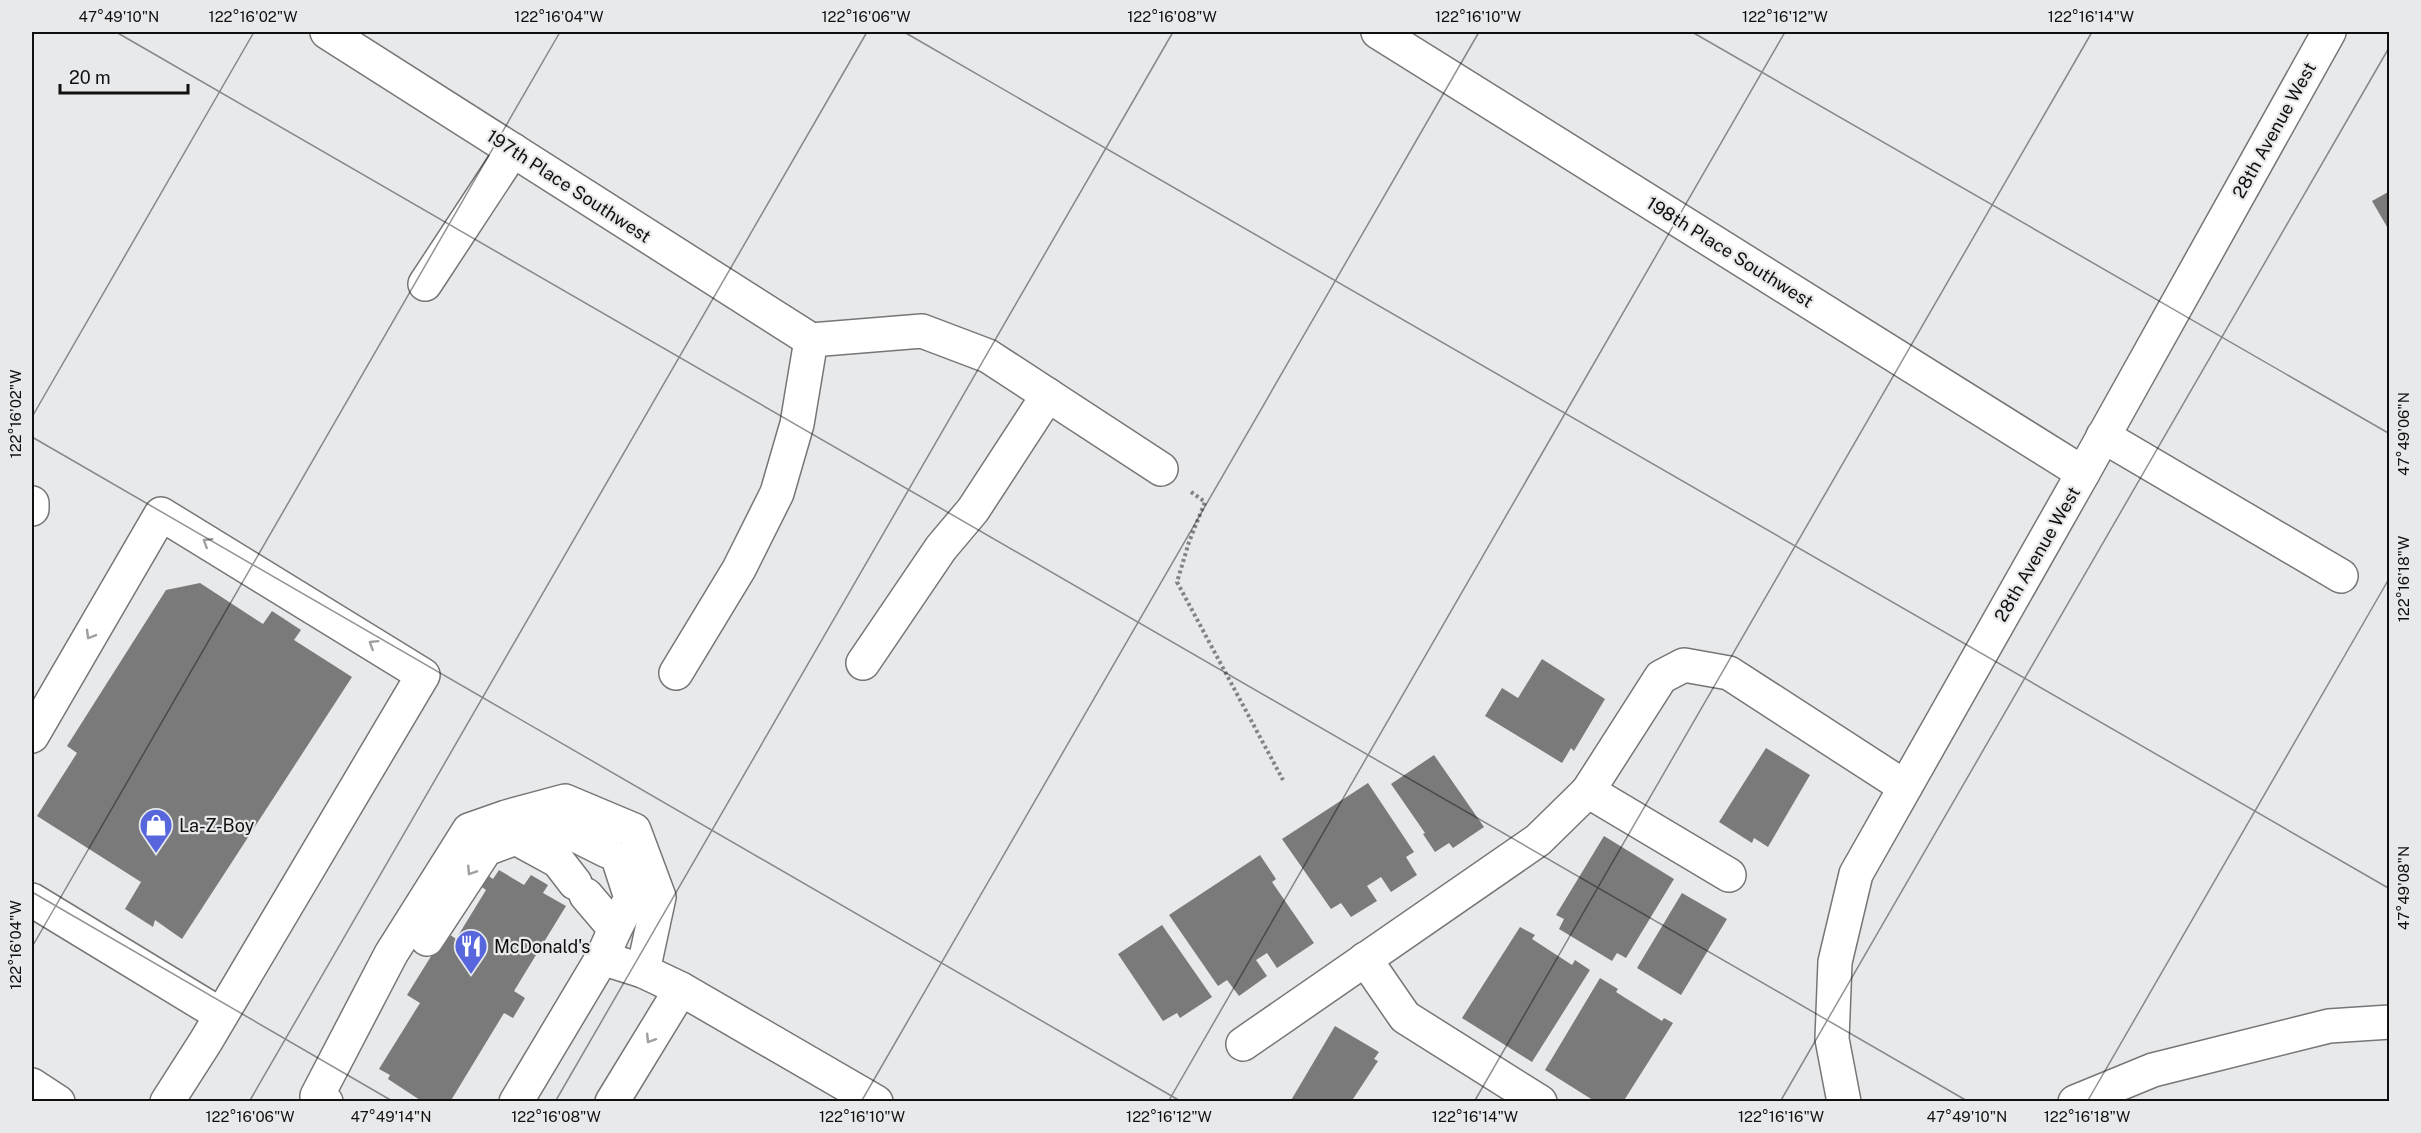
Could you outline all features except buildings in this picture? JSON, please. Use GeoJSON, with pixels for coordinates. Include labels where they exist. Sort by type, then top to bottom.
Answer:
{"type":"FeatureCollection","features":[{"type":"Feature","properties":{"kind":"street","name":"197th Place Southwest"},"geometry":{"type":"LineString","coordinates":[[327,32],[811,340]]}},
{"type":"Feature","properties":{"kind":"street","name":"198th Place Southwest"},"geometry":{"type":"LineString","coordinates":[[1378,32],[2083,473]]}},
{"type":"Feature","properties":{"kind":"street","name":"28th Avenue West"},"geometry":{"type":"LineString","coordinates":[[1844,1101],[1832,1039],[1835,962],[1856,874],[2329,32]]}},
{"type":"Feature","properties":{"kind":"street"},"geometry":{"type":"LineString","coordinates":[[425,284],[513,150]]}},
{"type":"Feature","properties":{"kind":"street"},"geometry":{"type":"LineString","coordinates":[[675,673],[739,569],[777,494],[797,424],[811,340],[922,331],[988,356],[1161,469]]}},
{"type":"Feature","properties":{"kind":"street"},"geometry":{"type":"LineString","coordinates":[[863,663],[941,548],[974,510],[1048,394]]}},
{"type":"Feature","properties":{"kind":"street"},"geometry":{"type":"LineString","coordinates":[[2103,436],[2341,576]]}},
{"type":"Feature","properties":{"kind":"street"},"geometry":{"type":"LineString","coordinates":[[32,503],[32,509]]}},
{"type":"Feature","properties":{"kind":"street"},"geometry":{"type":"LineString","coordinates":[[32,736],[161,514],[423,675],[221,1015],[166,1101]]}},
{"type":"Feature","properties":{"kind":"street"},"geometry":{"type":"LineString","coordinates":[[1243,1044],[1538,840],[1588,791],[1661,677],[1684,665],[1729,673],[1905,787]]}},
{"type":"Feature","properties":{"kind":"street"},"geometry":{"type":"LineString","coordinates":[[1588,791],[1729,875]]}},
{"type":"Feature","properties":{"kind":"street"},"geometry":{"type":"LineString","coordinates":[[326,1101],[317,1096],[391,954],[469,830],[565,801],[634,830],[659,897],[643,971]]}},
{"type":"Feature","properties":{"kind":"street"},"geometry":{"type":"LineString","coordinates":[[334,1064],[365,1053],[406,971],[486,849],[516,838],[572,834],[613,856],[631,898],[609,944],[516,1101]]}},
{"type":"Feature","properties":{"kind":"street"},"geometry":{"type":"LineString","coordinates":[[516,838],[558,861],[581,889],[609,944],[643,971],[681,989],[876,1101]]}},
{"type":"Feature","properties":{"kind":"street"},"geometry":{"type":"LineString","coordinates":[[32,900],[221,1015]]}},
{"type":"Feature","properties":{"kind":"street"},"geometry":{"type":"LineString","coordinates":[[1365,959],[1405,1017],[1540,1101]]}},
{"type":"Feature","properties":{"kind":"street"},"geometry":{"type":"LineString","coordinates":[[612,1101],[681,989]]}},
{"type":"Feature","properties":{"kind":"street"},"geometry":{"type":"LineString","coordinates":[[2075,1101],[2153,1070],[2329,1026],[2390,1022]]}},
{"type":"Feature","properties":{"kind":"path"},"geometry":{"type":"LineString","coordinates":[[1161,469],[1205,502],[1189,542],[1177,582],[1283,780]]}},
{"type":"Feature","properties":{"kind":"place","name":"La-Z-Boy"},"geometry":{"type":"Point","coordinates":[156,854]}},
{"type":"Feature","properties":{"kind":"place","name":"McDonald's"},"geometry":{"type":"Point","coordinates":[471,975]}}]}
